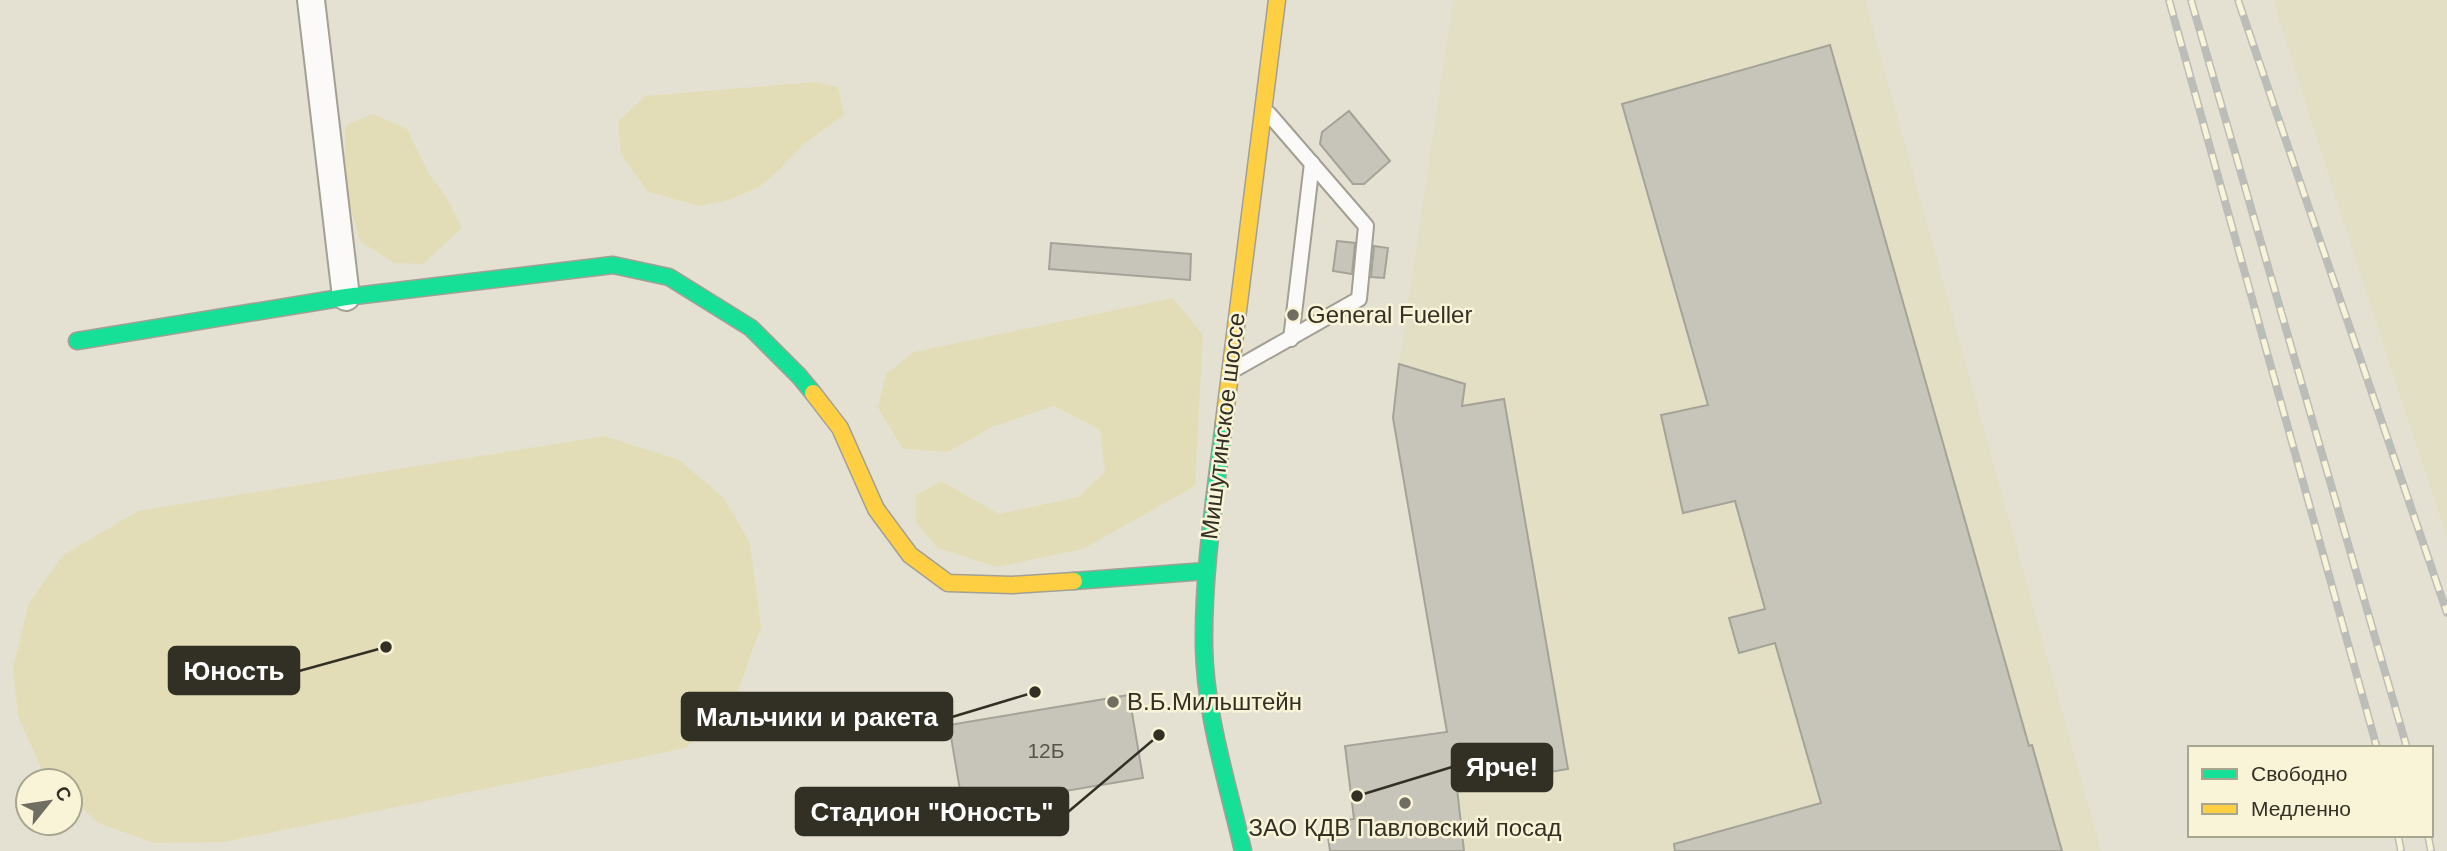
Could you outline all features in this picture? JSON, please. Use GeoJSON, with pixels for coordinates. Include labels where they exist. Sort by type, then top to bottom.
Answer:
{"type":"FeatureCollection","features":[{"type":"Feature","properties":{"kind":"street"},"geometry":{"type":"LineString","coordinates":[[311,0],[346,297]]}},
{"type":"Feature","properties":{"kind":"street","name":"Мишутинское шоссе"},"geometry":{"type":"LineString","coordinates":[[1243,851],[1211,710],[1204,648],[1206,571],[1277,0]]}},
{"type":"Feature","properties":{"kind":"street"},"geometry":{"type":"LineString","coordinates":[[77,341],[346,297],[613,265],[669,277],[751,328],[799,376],[840,428],[876,509],[910,555],[948,583],[1012,585],[1206,571]]}},
{"type":"Feature","properties":{"kind":"lane"},"geometry":{"type":"LineString","coordinates":[[1230,372],[1359,299],[1366,226],[1263,107]]}},
{"type":"Feature","properties":{"kind":"lane"},"geometry":{"type":"LineString","coordinates":[[1291,339],[1312,163]]}},
{"type":"Feature","properties":{"kind":"shaded area"},"geometry":{"type":"Polygon","coordinates":[[[1453,0],[1865,0],[2101,851],[1330,851],[1326,823],[1354,819],[1345,746],[1447,732],[1399,364],[1453,0]]]}},
{"type":"Feature","properties":{"kind":"shaded area"},"geometry":{"type":"Polygon","coordinates":[[[2273,0],[2447,0],[2447,539],[2336,199],[2273,0]]]}},
{"type":"Feature","properties":{"kind":"shaded area"},"geometry":{"type":"Polygon","coordinates":[[[815,82],[838,87],[844,115],[804,144],[759,187],[729,200],[699,206],[648,192],[621,154],[618,122],[645,96],[815,82]]]}},
{"type":"Feature","properties":{"kind":"shaded area"},"geometry":{"type":"Polygon","coordinates":[[[373,114],[407,129],[429,174],[447,198],[462,228],[423,264],[394,263],[360,241],[345,189],[345,126],[373,114]]]}},
{"type":"Feature","properties":{"kind":"shaded area"},"geometry":{"type":"Polygon","coordinates":[[[1173,298],[1203,335],[1195,486],[1083,549],[997,567],[937,548],[916,522],[916,495],[941,481],[999,514],[1078,497],[1105,472],[1100,430],[1054,406],[992,427],[948,452],[903,449],[878,408],[886,374],[914,352],[1173,298]]]}},
{"type":"Feature","properties":{"kind":"shaded area"},"geometry":{"type":"Polygon","coordinates":[[[605,436],[679,460],[724,498],[750,543],[761,626],[736,697],[686,748],[224,842],[154,843],[98,823],[84,810],[84,767],[41,767],[18,716],[13,668],[29,603],[63,555],[138,511],[605,436]]]}},
{"type":"Feature","properties":{"kind":"building"},"geometry":{"type":"Polygon","coordinates":[[[1830,45],[2029,746],[2032,745],[2062,851],[1675,851],[1674,844],[1821,803],[1775,643],[1739,653],[1729,618],[1765,609],[1735,501],[1683,513],[1661,415],[1708,405],[1622,104],[1830,45]]]}},
{"type":"Feature","properties":{"kind":"building"},"geometry":{"type":"Polygon","coordinates":[[[1349,111],[1390,161],[1364,184],[1353,184],[1320,144],[1322,132],[1349,111]]]}},
{"type":"Feature","properties":{"kind":"building"},"geometry":{"type":"Polygon","coordinates":[[[1337,241],[1355,243],[1352,274],[1333,271],[1337,241]]]}},
{"type":"Feature","properties":{"kind":"building"},"geometry":{"type":"Polygon","coordinates":[[[1051,243],[1191,254],[1190,280],[1049,269],[1051,243]]]}},
{"type":"Feature","properties":{"kind":"building"},"geometry":{"type":"Polygon","coordinates":[[[1374,246],[1388,248],[1384,278],[1371,277],[1374,246]]]}},
{"type":"Feature","properties":{"kind":"building"},"geometry":{"type":"Polygon","coordinates":[[[1399,364],[1465,384],[1462,406],[1504,399],[1568,769],[1457,788],[1464,851],[1330,851],[1326,823],[1354,819],[1345,746],[1447,732],[1393,418],[1399,364]]]}},
{"type":"Feature","properties":{"kind":"building"},"geometry":{"type":"Polygon","coordinates":[[[1129,695],[1143,778],[963,808],[949,725],[1129,695]]]}},
{"type":"Feature","properties":{"kind":"railway"},"geometry":{"type":"LineString","coordinates":[[2169,0],[2376,746]]}},
{"type":"Feature","properties":{"kind":"railway"},"geometry":{"type":"LineString","coordinates":[[2191,0],[2406,746]]}},
{"type":"Feature","properties":{"kind":"railway"},"geometry":{"type":"LineString","coordinates":[[2238,0],[2447,613]]}},
{"type":"Feature","properties":{"kind":"railway"},"geometry":{"type":"LineString","coordinates":[[2398,837],[2401,851]]}},
{"type":"Feature","properties":{"kind":"railway"},"geometry":{"type":"LineString","coordinates":[[2428,837],[2431,851]]}},
{"type":"Feature","properties":{"kind":"traffic: fast"},"geometry":{"type":"LineString","coordinates":[[77,341],[346,297],[613,265],[669,277],[751,328],[813,393]]}},
{"type":"Feature","properties":{"kind":"traffic: fast"},"geometry":{"type":"LineString","coordinates":[[1224,422],[1208,562],[1204,618],[1205,672],[1218,749],[1243,851]]}},
{"type":"Feature","properties":{"kind":"traffic: fast"},"geometry":{"type":"LineString","coordinates":[[1074,581],[1206,571]]}},
{"type":"Feature","properties":{"kind":"traffic: slow"},"geometry":{"type":"LineString","coordinates":[[1224,422],[1277,0]]}},
{"type":"Feature","properties":{"kind":"traffic: slow"},"geometry":{"type":"LineString","coordinates":[[813,393],[840,428],[876,509],[910,555],[948,583],[1012,585],[1074,581]]}},
{"type":"Feature","properties":{"kind":"place","name":"General Fueller"},"geometry":{"type":"Point","coordinates":[1293,315]}},
{"type":"Feature","properties":{"kind":"place","name":"Юность"},"geometry":{"type":"Point","coordinates":[386,647]}},
{"type":"Feature","properties":{"kind":"place","name":"Мальчики и ракета"},"geometry":{"type":"Point","coordinates":[1035,692]}},
{"type":"Feature","properties":{"kind":"place","name":"В.Б.Мильштейн"},"geometry":{"type":"Point","coordinates":[1113,702]}},
{"type":"Feature","properties":{"kind":"place","name":"Стадион \"Юность\""},"geometry":{"type":"Point","coordinates":[1159,735]}},
{"type":"Feature","properties":{"kind":"place","name":"Ярче!"},"geometry":{"type":"Point","coordinates":[1357,796]}},
{"type":"Feature","properties":{"kind":"place","name":"ЗАО КДВ Павловский посад"},"geometry":{"type":"Point","coordinates":[1405,803]}}]}
